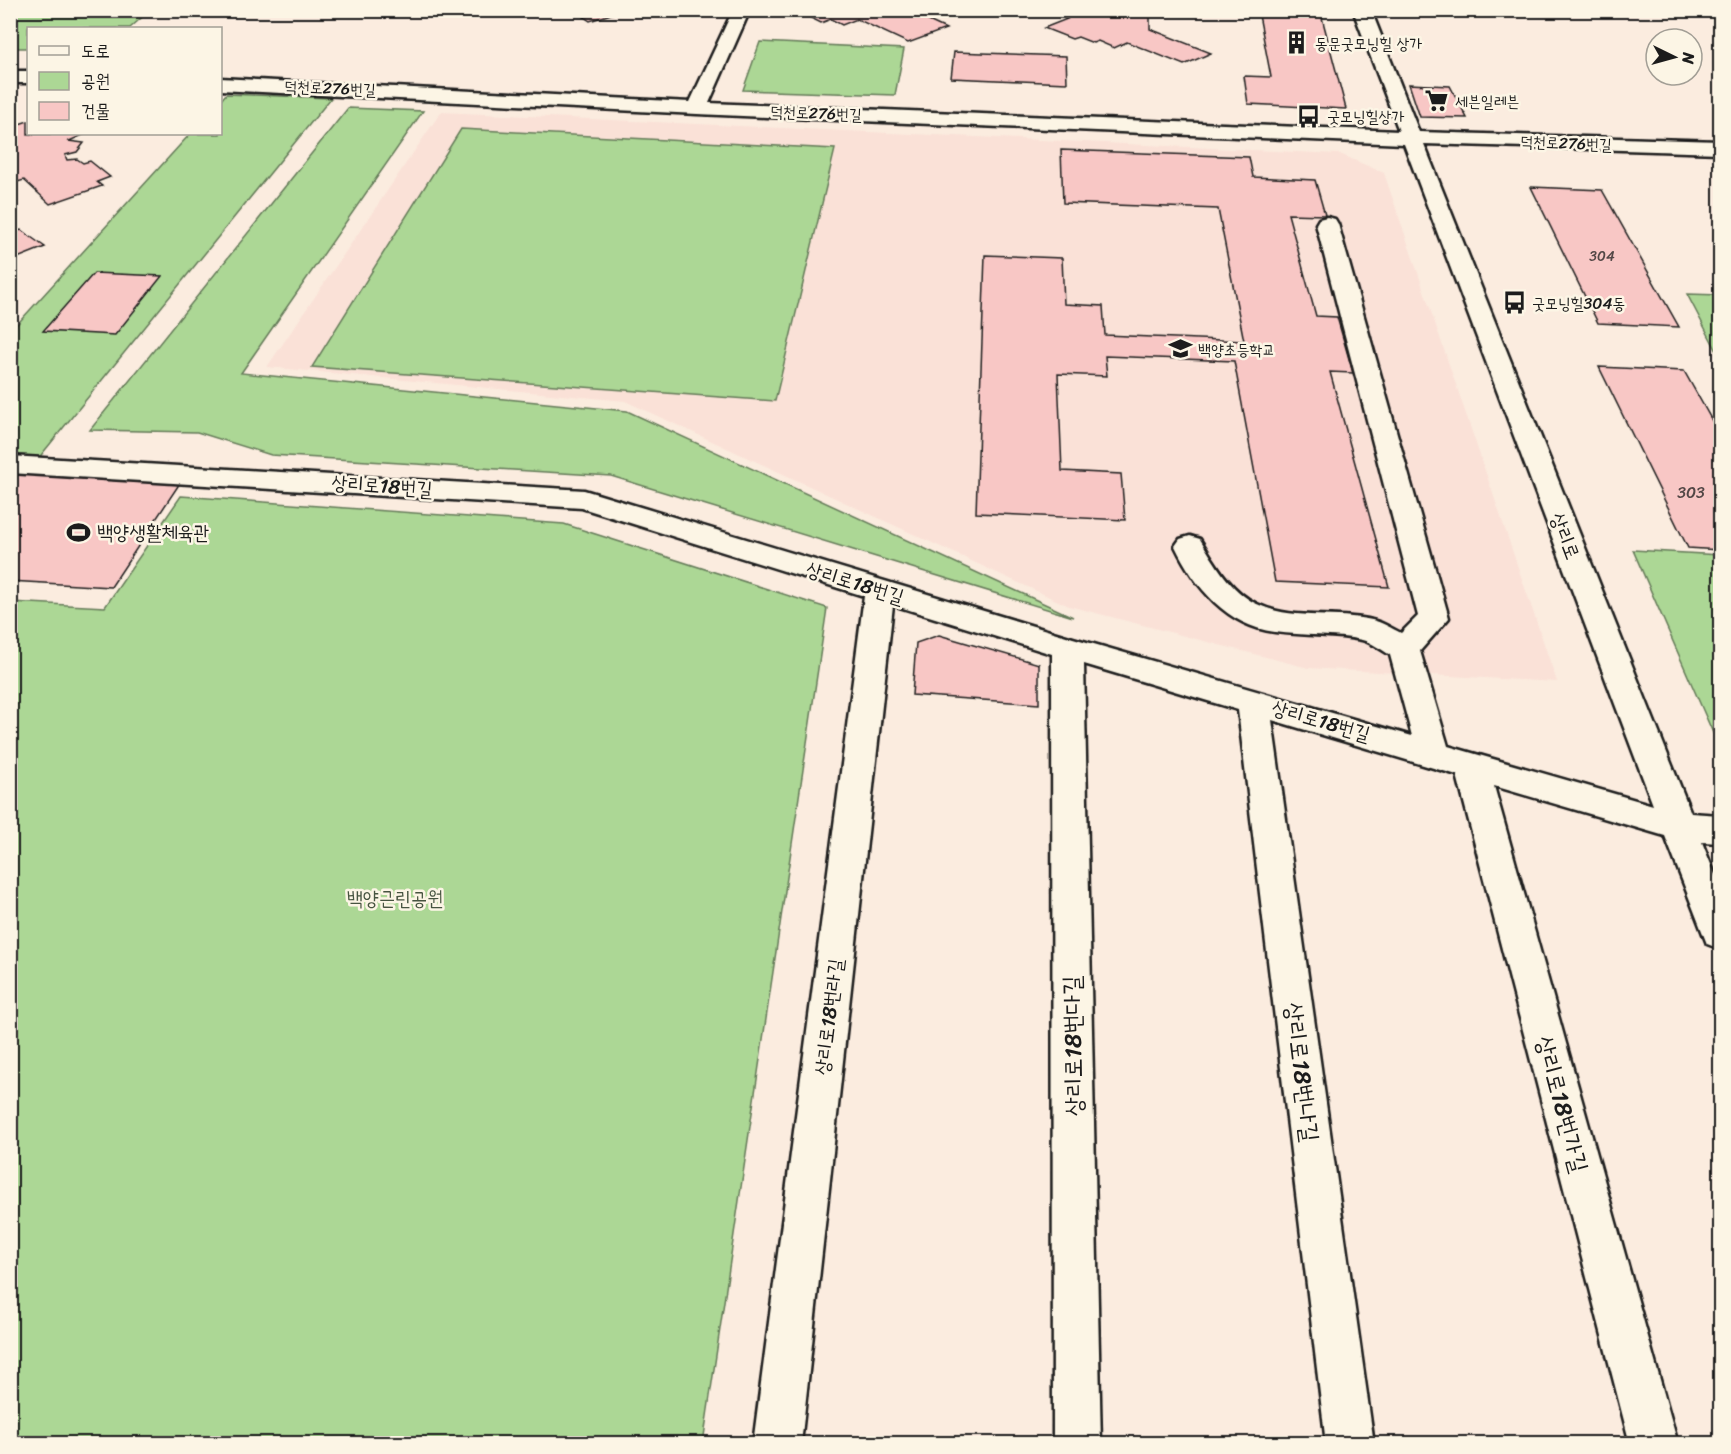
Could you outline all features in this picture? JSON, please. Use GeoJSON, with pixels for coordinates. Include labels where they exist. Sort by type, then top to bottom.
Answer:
{"type":"FeatureCollection","features":[{"type":"Feature","properties":{"kind":"street"},"geometry":{"type":"LineString","coordinates":[[698,108],[741,10]]}},
{"type":"Feature","properties":{"kind":"street"},"geometry":{"type":"LineString","coordinates":[[1362,10],[1411,138]]}},
{"type":"Feature","properties":{"kind":"street"},"geometry":{"type":"LineString","coordinates":[[10,77],[27,77]]}},
{"type":"Feature","properties":{"kind":"street","name":"덕천로276번길"},"geometry":{"type":"LineString","coordinates":[[222,84],[698,108],[1411,138],[1720,147]]}},
{"type":"Feature","properties":{"kind":"street"},"geometry":{"type":"LineString","coordinates":[[258,104],[274,86]]}},
{"type":"Feature","properties":{"kind":"street","name":"상리로"},"geometry":{"type":"LineString","coordinates":[[1411,138],[1720,933]]}},
{"type":"Feature","properties":{"kind":"street"},"geometry":{"type":"LineString","coordinates":[[1190,546],[1202,570],[1221,591],[1245,610],[1272,621],[1370,630],[1404,649],[1434,618],[1327,224]]}},
{"type":"Feature","properties":{"kind":"street","name":"상리로18번길"},"geometry":{"type":"LineString","coordinates":[[10,464],[584,499],[1068,648],[1678,826],[1720,829]]}},
{"type":"Feature","properties":{"kind":"street","name":"상리로18번라길"},"geometry":{"type":"LineString","coordinates":[[777,1443],[880,591]]}},
{"type":"Feature","properties":{"kind":"street","name":"상리로18번다길"},"geometry":{"type":"LineString","coordinates":[[1068,648],[1077,1443]]}},
{"type":"Feature","properties":{"kind":"street","name":"상리로18번가길"},"geometry":{"type":"LineString","coordinates":[[1404,649],[1452,759],[1654,1443]]}},
{"type":"Feature","properties":{"kind":"street","name":"상리로18번나길"},"geometry":{"type":"LineString","coordinates":[[1253,701],[1350,1443]]}},
{"type":"Feature","properties":{"kind":"shaded area"},"geometry":{"type":"Polygon","coordinates":[[[441,112],[1340,154],[1384,173],[1557,682],[1308,668],[1069,606],[625,401],[267,367],[441,112]]]}},
{"type":"Feature","properties":{"kind":"green space"},"geometry":{"type":"Polygon","coordinates":[[[11,10],[149,11],[131,27],[27,27],[27,48],[11,48],[11,10]]]}},
{"type":"Feature","properties":{"kind":"green space"},"geometry":{"type":"Polygon","coordinates":[[[760,42],[904,49],[895,95],[743,90],[760,42]]]}},
{"type":"Feature","properties":{"kind":"green space"},"geometry":{"type":"Polygon","coordinates":[[[226,94],[331,98],[33,465],[11,464],[10,332],[189,135],[222,135],[222,99],[226,94]]]}},
{"type":"Feature","properties":{"kind":"green space"},"geometry":{"type":"Polygon","coordinates":[[[348,108],[423,111],[241,373],[627,411],[1073,617],[611,476],[271,455],[197,432],[90,430],[348,108]]]}},
{"type":"Feature","properties":{"kind":"green space"},"geometry":{"type":"Polygon","coordinates":[[[461,129],[835,149],[775,401],[312,367],[461,129]]]}},
{"type":"Feature","properties":{"kind":"green space"},"geometry":{"type":"Polygon","coordinates":[[[1687,294],[1720,295],[1720,357],[1687,294]]]}},
{"type":"Feature","properties":{"kind":"green space","name":"백양근린공원"},"geometry":{"type":"Polygon","coordinates":[[[181,496],[564,524],[827,608],[703,1443],[11,1443],[11,602],[105,607],[181,496]]]}},
{"type":"Feature","properties":{"kind":"green space"},"geometry":{"type":"Polygon","coordinates":[[[1633,550],[1720,555],[1720,749],[1633,550]]]}},
{"type":"Feature","properties":{"kind":"building"},"geometry":{"type":"Polygon","coordinates":[[[584,10],[623,10],[590,21],[584,17],[591,15],[584,10]]]}},
{"type":"Feature","properties":{"kind":"building"},"geometry":{"type":"Polygon","coordinates":[[[795,10],[905,10],[946,29],[908,43],[857,19],[842,25],[831,19],[821,23],[795,10]]]}},
{"type":"Feature","properties":{"kind":"building"},"geometry":{"type":"Polygon","coordinates":[[[1053,10],[1163,10],[1150,16],[1150,29],[1211,53],[1184,65],[1127,42],[1114,48],[1098,41],[1093,43],[1078,37],[1072,39],[1044,28],[1067,19],[1050,12],[1053,10]]]}},
{"type":"Feature","properties":{"kind":"building","name":"동문굿모닝힐 상가"},"geometry":{"type":"Polygon","coordinates":[[[1258,10],[1320,10],[1346,109],[1248,104],[1244,76],[1271,77],[1258,10]]]}},
{"type":"Feature","properties":{"kind":"building"},"geometry":{"type":"Polygon","coordinates":[[[954,52],[1066,56],[1067,83],[951,78],[954,52]]]}},
{"type":"Feature","properties":{"kind":"building","name":"세븐일레븐"},"geometry":{"type":"Polygon","coordinates":[[[1409,84],[1450,86],[1467,118],[1420,117],[1409,84]]]}},
{"type":"Feature","properties":{"kind":"building"},"geometry":{"type":"Polygon","coordinates":[[[27,121],[27,135],[83,135],[69,141],[84,143],[77,152],[65,155],[67,160],[77,159],[83,163],[90,161],[110,177],[97,182],[102,186],[50,204],[24,180],[14,183],[10,180],[10,127],[27,121]]]}},
{"type":"Feature","properties":{"kind":"building","name":"백양초등학교"},"geometry":{"type":"Polygon","coordinates":[[[1061,150],[1249,157],[1253,177],[1315,180],[1325,215],[1288,214],[1316,316],[1337,317],[1353,373],[1330,372],[1389,587],[1275,582],[1234,361],[1105,356],[1107,376],[1058,374],[1062,471],[1121,474],[1125,520],[976,513],[985,255],[1062,258],[1064,304],[1103,306],[1105,335],[1244,341],[1218,209],[1063,203],[1061,150]]]}},
{"type":"Feature","properties":{"kind":"building"},"geometry":{"type":"Polygon","coordinates":[[[1531,187],[1602,190],[1679,327],[1598,323],[1531,187]]]}},
{"type":"Feature","properties":{"kind":"building"},"geometry":{"type":"Polygon","coordinates":[[[21,230],[45,247],[10,261],[10,234],[21,230]]]}},
{"type":"Feature","properties":{"kind":"building"},"geometry":{"type":"Polygon","coordinates":[[[94,273],[162,276],[115,335],[43,331],[94,273]]]}},
{"type":"Feature","properties":{"kind":"building"},"geometry":{"type":"Polygon","coordinates":[[[1599,367],[1684,371],[1720,435],[1720,550],[1688,548],[1599,367]]]}},
{"type":"Feature","properties":{"kind":"building","name":"백양생활체육관"},"geometry":{"type":"Polygon","coordinates":[[[10,474],[180,483],[111,587],[10,581],[10,474]]]}},
{"type":"Feature","properties":{"kind":"building"},"geometry":{"type":"Polygon","coordinates":[[[939,635],[1039,664],[1039,704],[912,695],[916,643],[939,635]]]}},
{"type":"Feature","properties":{"kind":"place","name":"동문굿모닝힐 상가"},"geometry":{"type":"Point","coordinates":[1297,43]}},
{"type":"Feature","properties":{"kind":"place","name":"세븐일레븐"},"geometry":{"type":"Point","coordinates":[1437,101]}},
{"type":"Feature","properties":{"kind":"place","name":"굿모닝힐상가"},"geometry":{"type":"Point","coordinates":[1309,116]}},
{"type":"Feature","properties":{"kind":"place","name":"굿모닝힐304동"},"geometry":{"type":"Point","coordinates":[1514,303]}},
{"type":"Feature","properties":{"kind":"place","name":"백양초등학교"},"geometry":{"type":"Point","coordinates":[1180,349]}},
{"type":"Feature","properties":{"kind":"place","name":"백양생활체육관"},"geometry":{"type":"Point","coordinates":[79,532]}}]}
